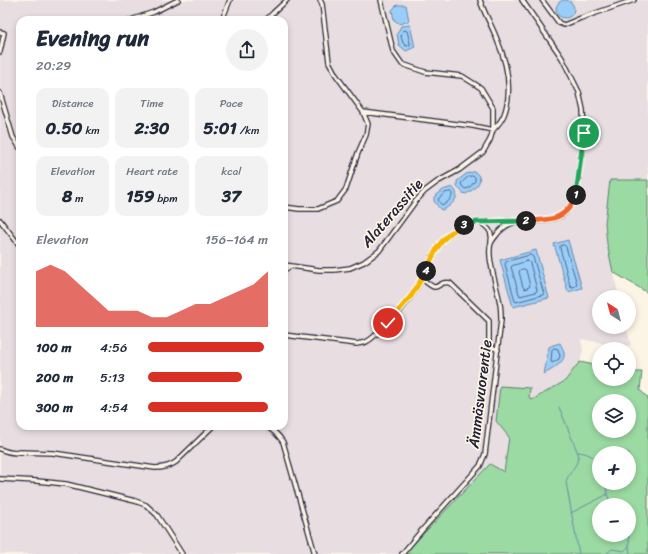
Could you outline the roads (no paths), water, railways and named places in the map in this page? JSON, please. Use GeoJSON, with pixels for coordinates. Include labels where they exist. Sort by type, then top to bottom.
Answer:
{"type":"FeatureCollection","features":[{"type":"Feature","properties":{"kind":"street"},"geometry":{"type":"LineString","coordinates":[[142,16],[178,0]]}},
{"type":"Feature","properties":{"kind":"street"},"geometry":{"type":"LineString","coordinates":[[224,16],[230,0]]}},
{"type":"Feature","properties":{"kind":"street"},"geometry":{"type":"LineString","coordinates":[[270,16],[287,0]]}},
{"type":"Feature","properties":{"kind":"street"},"geometry":{"type":"LineString","coordinates":[[288,208],[318,210],[337,201],[346,189],[358,153],[366,135],[368,124],[363,112],[336,75],[329,62],[322,4],[320,0]]}},
{"type":"Feature","properties":{"kind":"street","name":"Alaterassitie"},"geometry":{"type":"LineString","coordinates":[[288,266],[319,270],[334,270],[350,268],[364,262],[379,251],[415,202],[425,191],[437,182],[459,170],[483,152],[490,140],[493,130],[493,108],[481,88],[462,76],[425,72],[402,64],[394,51],[381,0]]}},
{"type":"Feature","properties":{"kind":"street"},"geometry":{"type":"LineString","coordinates":[[363,112],[473,126],[493,130],[505,113],[508,100],[507,71],[502,52],[480,0]]}},
{"type":"Feature","properties":{"kind":"street"},"geometry":{"type":"LineString","coordinates":[[288,335],[357,344],[366,342],[388,323],[412,295],[422,279],[436,249],[453,230],[469,223],[548,220],[560,216],[568,210],[576,193],[584,133],[583,110],[574,82],[562,58],[522,0]]}},
{"type":"Feature","properties":{"kind":"street"},"geometry":{"type":"LineString","coordinates":[[542,0],[559,23],[564,25],[634,0]]}},
{"type":"Feature","properties":{"kind":"street"},"geometry":{"type":"LineString","coordinates":[[0,52],[2,33]]}},
{"type":"Feature","properties":{"kind":"street"},"geometry":{"type":"LineString","coordinates":[[0,93],[13,137],[16,142]]}},
{"type":"Feature","properties":{"kind":"street"},"geometry":{"type":"LineString","coordinates":[[0,220],[16,241]]}},
{"type":"Feature","properties":{"kind":"street","name":"Ämmäsvuorentie"},"geometry":{"type":"LineString","coordinates":[[402,554],[480,466],[485,454],[501,320],[500,305],[490,258],[492,236],[486,227],[480,222]]}},
{"type":"Feature","properties":{"kind":"street"},"geometry":{"type":"LineString","coordinates":[[491,244],[495,237],[504,228],[509,224],[518,222]]}},
{"type":"Feature","properties":{"kind":"street"},"geometry":{"type":"LineString","coordinates":[[422,279],[433,287],[436,287],[444,282],[450,283],[488,321],[490,346],[498,350]]}},
{"type":"Feature","properties":{"kind":"street"},"geometry":{"type":"LineString","coordinates":[[0,449],[9,453],[53,453],[155,468],[166,467],[171,466],[176,462],[209,430]]}},
{"type":"Feature","properties":{"kind":"street"},"geometry":{"type":"LineString","coordinates":[[273,430],[283,442],[314,554]]}},
{"type":"Feature","properties":{"kind":"street"},"geometry":{"type":"LineString","coordinates":[[0,479],[66,484],[128,499],[146,505],[157,515],[182,554]]}},
{"type":"Feature","properties":{"kind":"water"},"geometry":{"type":"Polygon","coordinates":[[[561,0],[569,0],[574,5],[572,16],[569,18],[561,18],[556,13],[556,5],[561,0]]]}},
{"type":"Feature","properties":{"kind":"water"},"geometry":{"type":"Polygon","coordinates":[[[397,5],[406,5],[409,21],[400,24],[394,20],[392,10],[397,5]]]}},
{"type":"Feature","properties":{"kind":"water"},"geometry":{"type":"Polygon","coordinates":[[[410,25],[415,47],[406,51],[399,45],[397,34],[401,26],[410,25]]]}},
{"type":"Feature","properties":{"kind":"water"},"geometry":{"type":"Polygon","coordinates":[[[475,172],[480,178],[478,184],[473,190],[466,194],[463,193],[457,186],[457,181],[466,174],[475,172]]]}},
{"type":"Feature","properties":{"kind":"water"},"geometry":{"type":"Polygon","coordinates":[[[452,187],[456,194],[455,200],[450,206],[443,210],[440,209],[434,201],[434,197],[443,190],[452,187]]]}},
{"type":"Feature","properties":{"kind":"water"},"geometry":{"type":"Polygon","coordinates":[[[568,240],[582,288],[568,292],[554,244],[568,240]]]}},
{"type":"Feature","properties":{"kind":"water"},"geometry":{"type":"Polygon","coordinates":[[[536,250],[549,298],[513,307],[500,260],[536,250]]]}},
{"type":"Feature","properties":{"kind":"water"},"geometry":{"type":"Polygon","coordinates":[[[560,343],[564,353],[562,361],[544,374],[549,347],[560,343]]]}},
{"type":"Feature","properties":{"kind":"waterway"},"geometry":{"type":"LineString","coordinates":[[559,407],[578,456],[578,461],[566,482],[579,554]]}},
{"type":"Feature","properties":{"kind":"waterway"},"geometry":{"type":"LineString","coordinates":[[578,452],[585,453],[592,457]]}},
{"type":"Feature","properties":{"kind":"waterway"},"geometry":{"type":"LineString","coordinates":[[607,490],[608,498]]}},
{"type":"Feature","properties":{"kind":"waterway"},"geometry":{"type":"LineString","coordinates":[[571,513],[608,494]]}},
{"type":"Feature","properties":{"kind":"waterway"},"geometry":{"type":"LineString","coordinates":[[629,542],[630,554]]}},
{"type":"Feature","properties":{"kind":"waterway"},"geometry":{"type":"LineString","coordinates":[[606,554],[612,549],[624,551],[629,546]]}}]}
